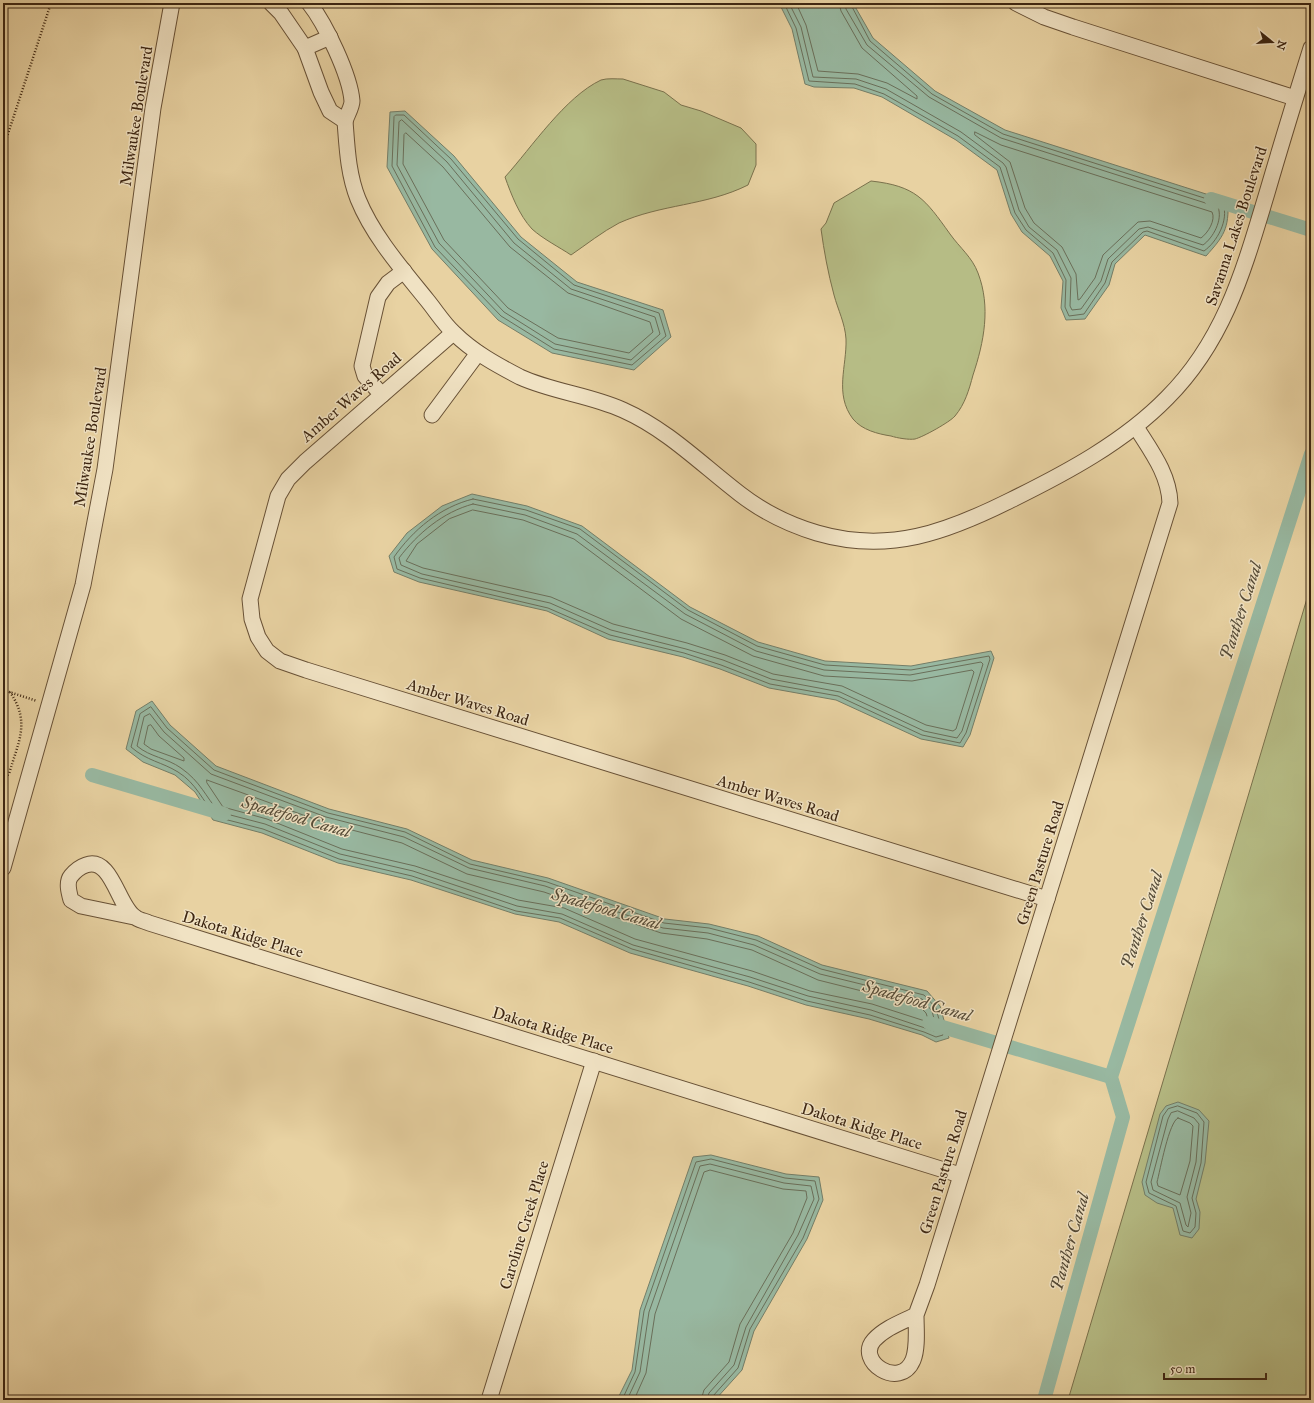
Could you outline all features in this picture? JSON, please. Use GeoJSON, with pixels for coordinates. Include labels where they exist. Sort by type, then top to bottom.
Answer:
{"type":"FeatureCollection","features":[{"type":"Feature","properties":{"kind":"street","name":"Milwaukee Boulevard"},"geometry":{"type":"LineString","coordinates":[[3,868],[83,586],[105,468],[153,108],[172,3]]}},
{"type":"Feature","properties":{"kind":"street"},"geometry":{"type":"LineString","coordinates":[[270,3],[290,24],[305,48],[321,92],[330,111],[345,121]]}},
{"type":"Feature","properties":{"kind":"street","name":"Savanna Lakes Boulevard"},"geometry":{"type":"LineString","coordinates":[[309,3],[320,16],[330,37],[351,95],[352,102],[345,121],[351,178],[358,199],[370,224],[404,271],[453,333],[478,353],[499,366],[526,379],[611,404],[636,416],[685,449],[742,496],[768,512],[794,525],[820,534],[852,540],[880,541],[909,539],[935,533],[964,523],[1044,483],[1089,458],[1136,426],[1168,397],[1196,365],[1215,336],[1227,312],[1246,262],[1311,48]]}},
{"type":"Feature","properties":{"kind":"street"},"geometry":{"type":"LineString","coordinates":[[1016,3],[1044,17],[1073,28],[1295,98]]}},
{"type":"Feature","properties":{"kind":"street"},"geometry":{"type":"LineString","coordinates":[[305,48],[330,37]]}},
{"type":"Feature","properties":{"kind":"street"},"geometry":{"type":"LineString","coordinates":[[382,395],[364,376],[362,366],[378,297],[388,283],[404,271]]}},
{"type":"Feature","properties":{"kind":"street","name":"Amber Waves Road"},"geometry":{"type":"LineString","coordinates":[[453,333],[305,462],[288,479],[278,496],[250,600],[252,619],[258,638],[267,651],[280,661],[321,675],[1047,900]]}},
{"type":"Feature","properties":{"kind":"street"},"geometry":{"type":"LineString","coordinates":[[432,415],[478,353]]}},
{"type":"Feature","properties":{"kind":"street","name":"Green Pasture Road"},"geometry":{"type":"LineString","coordinates":[[916,1315],[1170,503],[1170,490],[1165,476],[1136,426]]}},
{"type":"Feature","properties":{"kind":"street","name":"Dakota Ridge Place"},"geometry":{"type":"LineString","coordinates":[[134,917],[960,1175]]}},
{"type":"Feature","properties":{"kind":"street","name":"Caroline Creek Place"},"geometry":{"type":"LineString","coordinates":[[489,1400],[594,1061]]}},
{"type":"Feature","properties":{"kind":"path"},"geometry":{"type":"LineString","coordinates":[[3,149],[51,3]]}},
{"type":"Feature","properties":{"kind":"path"},"geometry":{"type":"LineString","coordinates":[[3,690],[49,705]]}},
{"type":"Feature","properties":{"kind":"path"},"geometry":{"type":"LineString","coordinates":[[3,779],[9,774],[23,724],[18,704],[10,692]]}},
{"type":"Feature","properties":{"kind":"green space"},"geometry":{"type":"Polygon","coordinates":[[[623,79],[664,92],[681,105],[701,111],[741,128],[756,144],[756,165],[748,185],[716,197],[651,212],[619,223],[571,255],[546,240],[532,229],[519,211],[505,177],[562,110],[575,98],[601,80],[623,79]]]}},
{"type":"Feature","properties":{"kind":"green space"},"geometry":{"type":"Polygon","coordinates":[[[871,181],[899,186],[918,196],[926,203],[966,253],[978,273],[982,286],[985,312],[983,337],[977,363],[964,402],[952,419],[915,439],[906,439],[876,433],[866,429],[853,419],[844,400],[843,380],[846,339],[843,322],[830,278],[821,229],[826,223],[834,203],[871,181]]]}},
{"type":"Feature","properties":{"kind":"green space"},"geometry":{"type":"Polygon","coordinates":[[[1311,585],[1311,1400],[1068,1400],[1311,585]]]}},
{"type":"Feature","properties":{"kind":"water"},"geometry":{"type":"Polygon","coordinates":[[[779,3],[853,3],[873,38],[935,91],[1005,130],[1228,201],[1228,219],[1224,232],[1206,256],[1145,235],[1115,264],[1109,285],[1085,319],[1066,320],[1061,308],[1063,281],[1050,256],[1022,232],[1011,214],[997,170],[956,140],[882,97],[854,88],[814,87],[805,84],[792,29],[779,3]]]}},
{"type":"Feature","properties":{"kind":"water"},"geometry":{"type":"Polygon","coordinates":[[[405,111],[454,156],[521,237],[577,282],[663,310],[671,337],[634,370],[552,353],[498,320],[432,249],[387,167],[390,112],[405,111]]]}},
{"type":"Feature","properties":{"kind":"water"},"geometry":{"type":"Polygon","coordinates":[[[472,494],[527,506],[582,526],[690,607],[758,642],[825,661],[911,666],[991,651],[994,658],[970,735],[963,747],[921,739],[836,700],[769,688],[720,669],[683,657],[608,639],[547,611],[419,582],[394,572],[389,556],[407,533],[442,506],[472,494]]]}},
{"type":"Feature","properties":{"kind":"water"},"geometry":{"type":"Polygon","coordinates":[[[152,701],[170,725],[216,766],[329,809],[407,829],[472,860],[548,878],[665,919],[709,924],[758,936],[822,965],[927,991],[940,1006],[949,1038],[936,1042],[922,1035],[869,1019],[806,1005],[748,986],[630,953],[559,922],[515,914],[411,880],[338,863],[262,833],[213,820],[195,792],[175,775],[143,762],[126,749],[136,711],[152,701]]]}},
{"type":"Feature","properties":{"kind":"water"},"geometry":{"type":"Polygon","coordinates":[[[1178,1102],[1199,1110],[1209,1121],[1205,1163],[1196,1199],[1200,1212],[1199,1229],[1192,1238],[1180,1235],[1173,1208],[1157,1203],[1145,1195],[1142,1182],[1160,1114],[1166,1106],[1178,1102]]]}},
{"type":"Feature","properties":{"kind":"water"},"geometry":{"type":"Polygon","coordinates":[[[711,1155],[786,1174],[819,1177],[823,1200],[807,1239],[754,1331],[742,1370],[715,1400],[617,1400],[632,1370],[640,1310],[693,1157],[711,1155]]]}},
{"type":"Feature","properties":{"kind":"waterway"},"geometry":{"type":"LineString","coordinates":[[1211,199],[1311,230]]}},
{"type":"Feature","properties":{"kind":"waterway","name":"Panther Canal"},"geometry":{"type":"LineString","coordinates":[[1044,1400],[1123,1117],[1111,1077],[1311,454]]}},
{"type":"Feature","properties":{"kind":"waterway","name":"Spadefood Canal"},"geometry":{"type":"LineString","coordinates":[[92,775],[224,814]]}},
{"type":"Feature","properties":{"kind":"waterway","name":"Spadefood Canal"},"geometry":{"type":"LineString","coordinates":[[929,1023],[1111,1077]]}}]}
